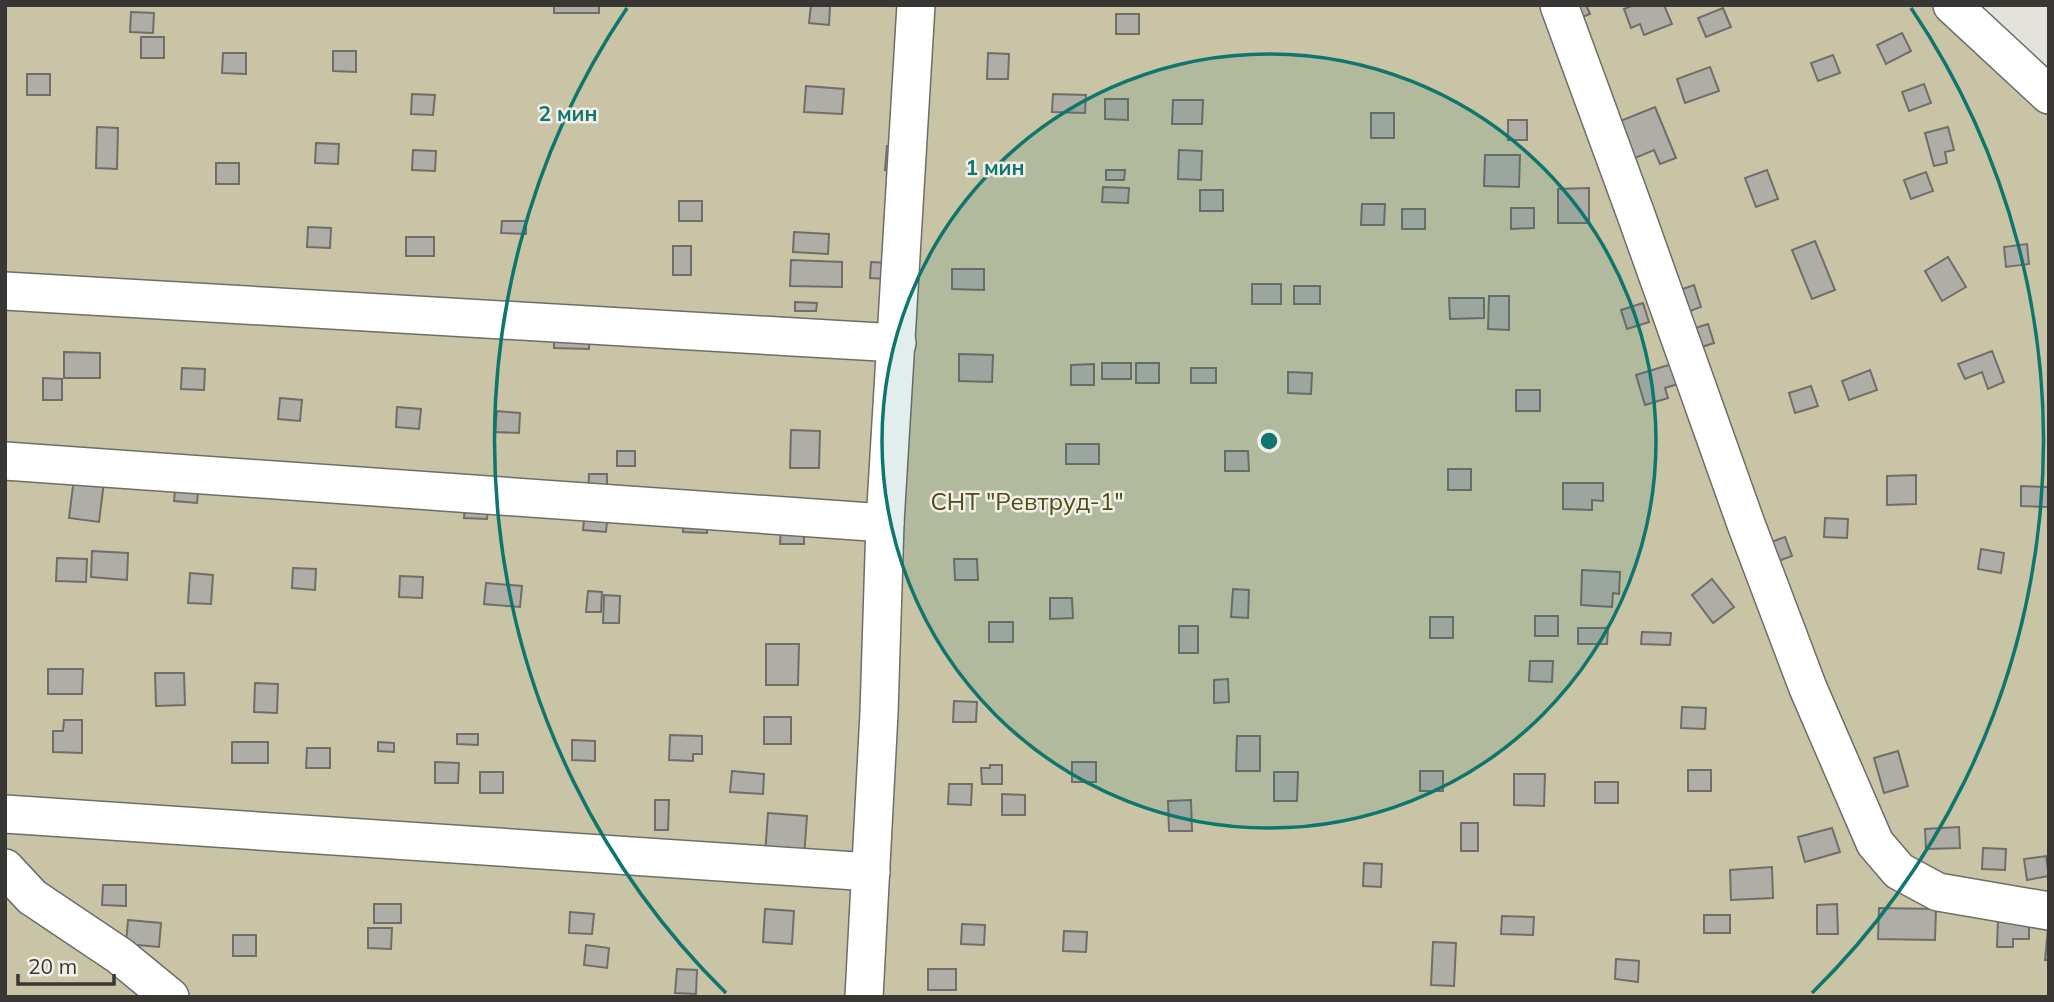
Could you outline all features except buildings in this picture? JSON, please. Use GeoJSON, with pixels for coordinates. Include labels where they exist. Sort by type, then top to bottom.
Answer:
{"type":"FeatureCollection","features":[{"type":"Feature","properties":{"kind":"street"},"geometry":{"type":"LineString","coordinates":[[864,997],[885,523],[916,5]]}},
{"type":"Feature","properties":{"kind":"street"},"geometry":{"type":"LineString","coordinates":[[1559,5],[1746,524],[1808,688],[1875,843],[1899,871],[1938,892],[2049,911]]}},
{"type":"Feature","properties":{"kind":"street"},"geometry":{"type":"LineString","coordinates":[[1952,5],[2049,95]]}},
{"type":"Feature","properties":{"kind":"street"},"geometry":{"type":"LineString","coordinates":[[5,291],[897,343]]}},
{"type":"Feature","properties":{"kind":"street"},"geometry":{"type":"LineString","coordinates":[[5,461],[885,523]]}},
{"type":"Feature","properties":{"kind":"street"},"geometry":{"type":"LineString","coordinates":[[5,814],[871,872]]}},
{"type":"Feature","properties":{"kind":"street"},"geometry":{"type":"LineString","coordinates":[[5,869],[32,897],[120,956],[170,997]]}},
{"type":"Feature","properties":{"kind":"green space","name":"СНТ \"Ревтруд-1\""},"geometry":{"type":"Polygon","coordinates":[[[5,5],[1948,5],[2049,102],[2049,997],[5,997],[5,5]]]}}]}
